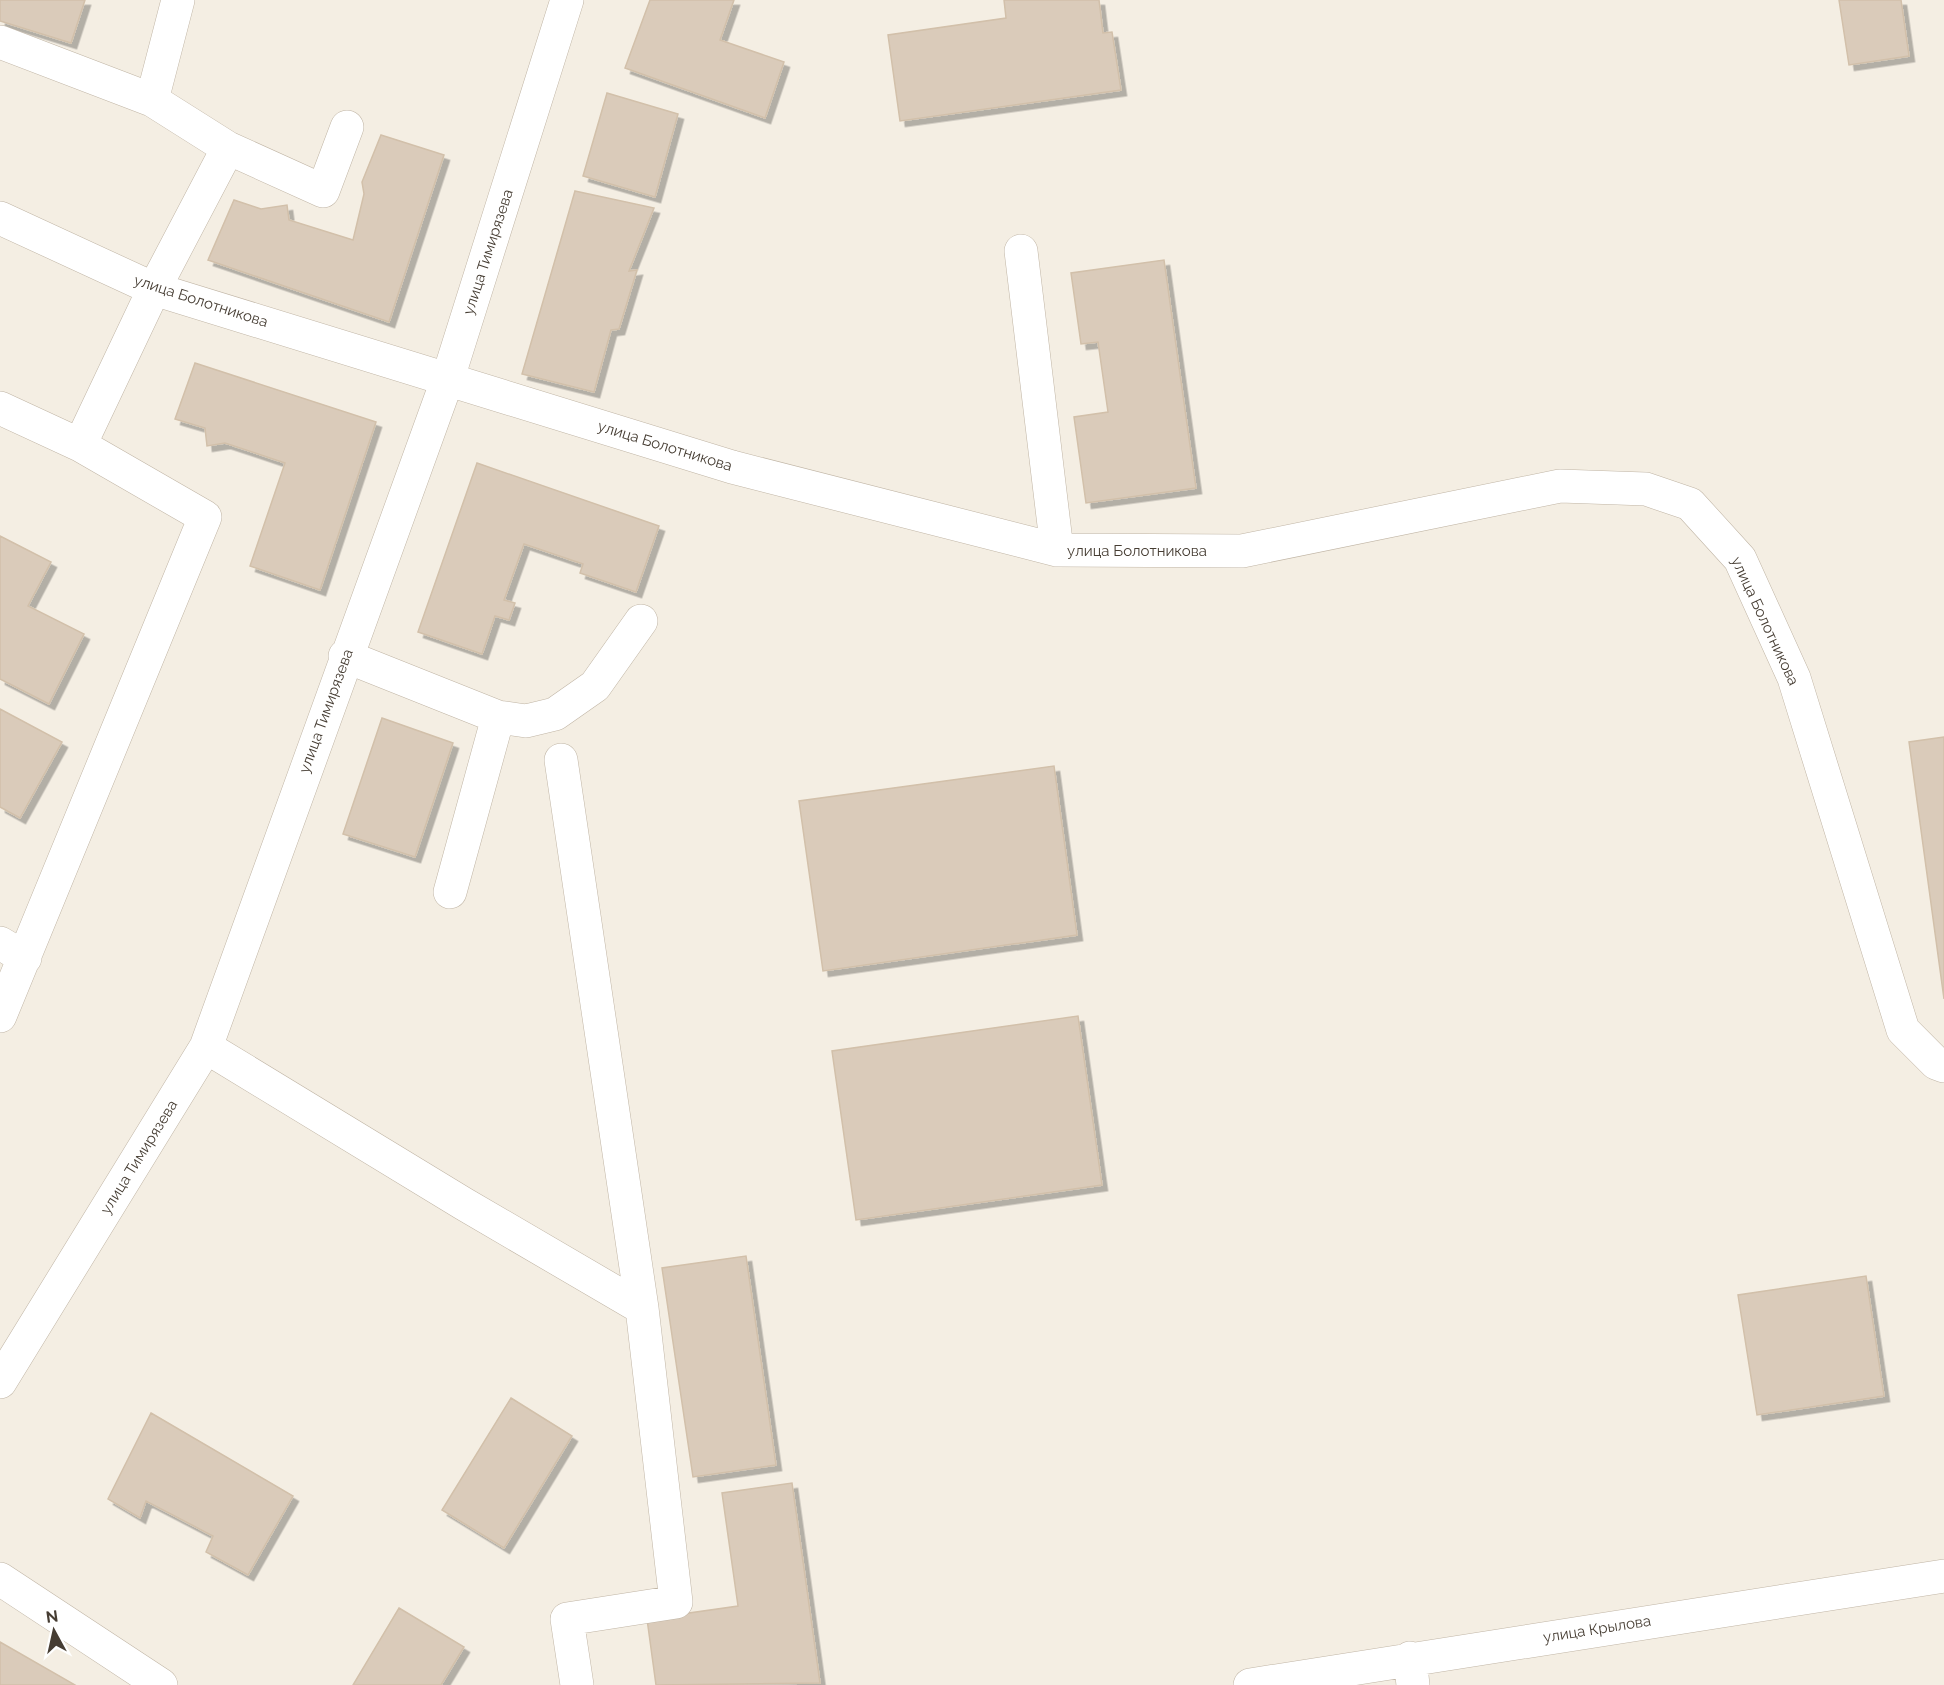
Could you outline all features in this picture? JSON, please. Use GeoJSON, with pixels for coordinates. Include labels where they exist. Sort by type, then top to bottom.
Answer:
{"type":"FeatureCollection","features":[{"type":"Feature","properties":{"kind":"street"},"geometry":{"type":"LineString","coordinates":[[152,100],[178,0]]}},
{"type":"Feature","properties":{"kind":"street","name":"улица Тимирязева"},"geometry":{"type":"LineString","coordinates":[[0,1382],[206,1047],[345,656],[448,378],[567,0]]}},
{"type":"Feature","properties":{"kind":"street"},"geometry":{"type":"LineString","coordinates":[[0,42],[152,100],[228,148],[323,191],[347,127]]}},
{"type":"Feature","properties":{"kind":"street"},"geometry":{"type":"LineString","coordinates":[[80,445],[154,289],[228,148]]}},
{"type":"Feature","properties":{"kind":"street","name":"улица Болотникова"},"geometry":{"type":"LineString","coordinates":[[0,218],[154,289],[732,467],[1057,550],[1242,552],[1560,486],[1646,489],[1690,504],[1740,559],[1794,678],[1903,1030],[1936,1064],[1944,1066]]}},
{"type":"Feature","properties":{"kind":"street"},"geometry":{"type":"LineString","coordinates":[[1021,251],[1057,550]]}},
{"type":"Feature","properties":{"kind":"street"},"geometry":{"type":"LineString","coordinates":[[0,408],[80,445],[205,517],[13,950],[0,1016]]}},
{"type":"Feature","properties":{"kind":"street"},"geometry":{"type":"LineString","coordinates":[[345,656],[498,717],[526,721],[555,714],[595,686],[641,621]]}},
{"type":"Feature","properties":{"kind":"street"},"geometry":{"type":"LineString","coordinates":[[450,892],[498,717]]}},
{"type":"Feature","properties":{"kind":"street"},"geometry":{"type":"LineString","coordinates":[[561,760],[642,1308],[676,1602],[567,1619],[577,1685]]}},
{"type":"Feature","properties":{"kind":"street"},"geometry":{"type":"LineString","coordinates":[[206,1047],[464,1204],[642,1308]]}},
{"type":"Feature","properties":{"kind":"street","name":"улица Крылова"},"geometry":{"type":"LineString","coordinates":[[1250,1685],[1411,1671],[1944,1576]]}},
{"type":"Feature","properties":{"kind":"street"},"geometry":{"type":"LineString","coordinates":[[0,1579],[161,1685]]}},
{"type":"Feature","properties":{"kind":"building"},"geometry":{"type":"Polygon","coordinates":[[[0,0],[85,0],[71,43],[0,21],[0,0]]]}},
{"type":"Feature","properties":{"kind":"building"},"geometry":{"type":"Polygon","coordinates":[[[650,0],[734,0],[720,40],[784,62],[765,118],[625,68],[650,0]]]}},
{"type":"Feature","properties":{"kind":"building"},"geometry":{"type":"Polygon","coordinates":[[[1004,0],[1099,0],[1103,33],[1112,32],[1121,90],[900,121],[888,35],[1006,18],[1004,0]]]}},
{"type":"Feature","properties":{"kind":"building"},"geometry":{"type":"Polygon","coordinates":[[[1839,0],[1901,0],[1909,56],[1849,65],[1839,0]]]}},
{"type":"Feature","properties":{"kind":"building"},"geometry":{"type":"Polygon","coordinates":[[[607,93],[678,114],[655,197],[583,176],[607,93]]]}},
{"type":"Feature","properties":{"kind":"building"},"geometry":{"type":"Polygon","coordinates":[[[381,135],[444,155],[389,322],[208,260],[234,200],[261,209],[287,205],[289,220],[353,240],[364,194],[362,182],[381,135]]]}},
{"type":"Feature","properties":{"kind":"building"},"geometry":{"type":"Polygon","coordinates":[[[575,191],[654,208],[629,271],[637,270],[619,329],[611,330],[594,392],[522,374],[575,191]]]}},
{"type":"Feature","properties":{"kind":"building"},"geometry":{"type":"Polygon","coordinates":[[[1164,260],[1196,488],[1086,503],[1074,417],[1108,412],[1098,342],[1081,344],[1071,273],[1164,260]]]}},
{"type":"Feature","properties":{"kind":"building"},"geometry":{"type":"Polygon","coordinates":[[[195,363],[376,422],[320,590],[250,566],[285,463],[225,443],[207,446],[205,428],[175,419],[195,363]]]}},
{"type":"Feature","properties":{"kind":"building"},"geometry":{"type":"Polygon","coordinates":[[[477,463],[659,526],[636,592],[580,573],[583,564],[524,544],[504,600],[515,603],[509,620],[495,616],[482,654],[418,632],[477,463]]]}},
{"type":"Feature","properties":{"kind":"building"},"geometry":{"type":"Polygon","coordinates":[[[0,536],[51,562],[28,606],[84,634],[49,704],[0,679],[0,536]]]}},
{"type":"Feature","properties":{"kind":"building"},"geometry":{"type":"Polygon","coordinates":[[[0,709],[62,742],[20,818],[0,807],[0,709]]]}},
{"type":"Feature","properties":{"kind":"building"},"geometry":{"type":"Polygon","coordinates":[[[382,718],[453,743],[415,857],[343,834],[382,718]]]}},
{"type":"Feature","properties":{"kind":"building"},"geometry":{"type":"Polygon","coordinates":[[[1944,737],[1944,999],[1909,742],[1944,737]]]}},
{"type":"Feature","properties":{"kind":"building"},"geometry":{"type":"Polygon","coordinates":[[[1054,766],[1077,935],[823,971],[799,801],[1054,766]]]}},
{"type":"Feature","properties":{"kind":"building"},"geometry":{"type":"Polygon","coordinates":[[[1078,1016],[1102,1185],[856,1220],[832,1051],[1078,1016]]]}},
{"type":"Feature","properties":{"kind":"building"},"geometry":{"type":"Polygon","coordinates":[[[746,1256],[776,1465],[693,1477],[662,1268],[746,1256]]]}},
{"type":"Feature","properties":{"kind":"building"},"geometry":{"type":"Polygon","coordinates":[[[1866,1276],[1884,1396],[1757,1415],[1738,1295],[1866,1276]]]}},
{"type":"Feature","properties":{"kind":"building"},"geometry":{"type":"Polygon","coordinates":[[[511,1398],[572,1436],[504,1548],[442,1510],[511,1398]]]}},
{"type":"Feature","properties":{"kind":"building"},"geometry":{"type":"Polygon","coordinates":[[[151,1413],[293,1496],[248,1575],[206,1552],[213,1536],[146,1501],[140,1518],[108,1499],[151,1413]]]}},
{"type":"Feature","properties":{"kind":"building"},"geometry":{"type":"Polygon","coordinates":[[[792,1483],[820,1683],[656,1685],[647,1619],[738,1606],[722,1493],[792,1483]]]}},
{"type":"Feature","properties":{"kind":"building"},"geometry":{"type":"Polygon","coordinates":[[[399,1608],[464,1647],[441,1685],[353,1685],[399,1608]]]}},
{"type":"Feature","properties":{"kind":"building"},"geometry":{"type":"Polygon","coordinates":[[[0,1642],[75,1685],[0,1685],[0,1642]]]}}]}
